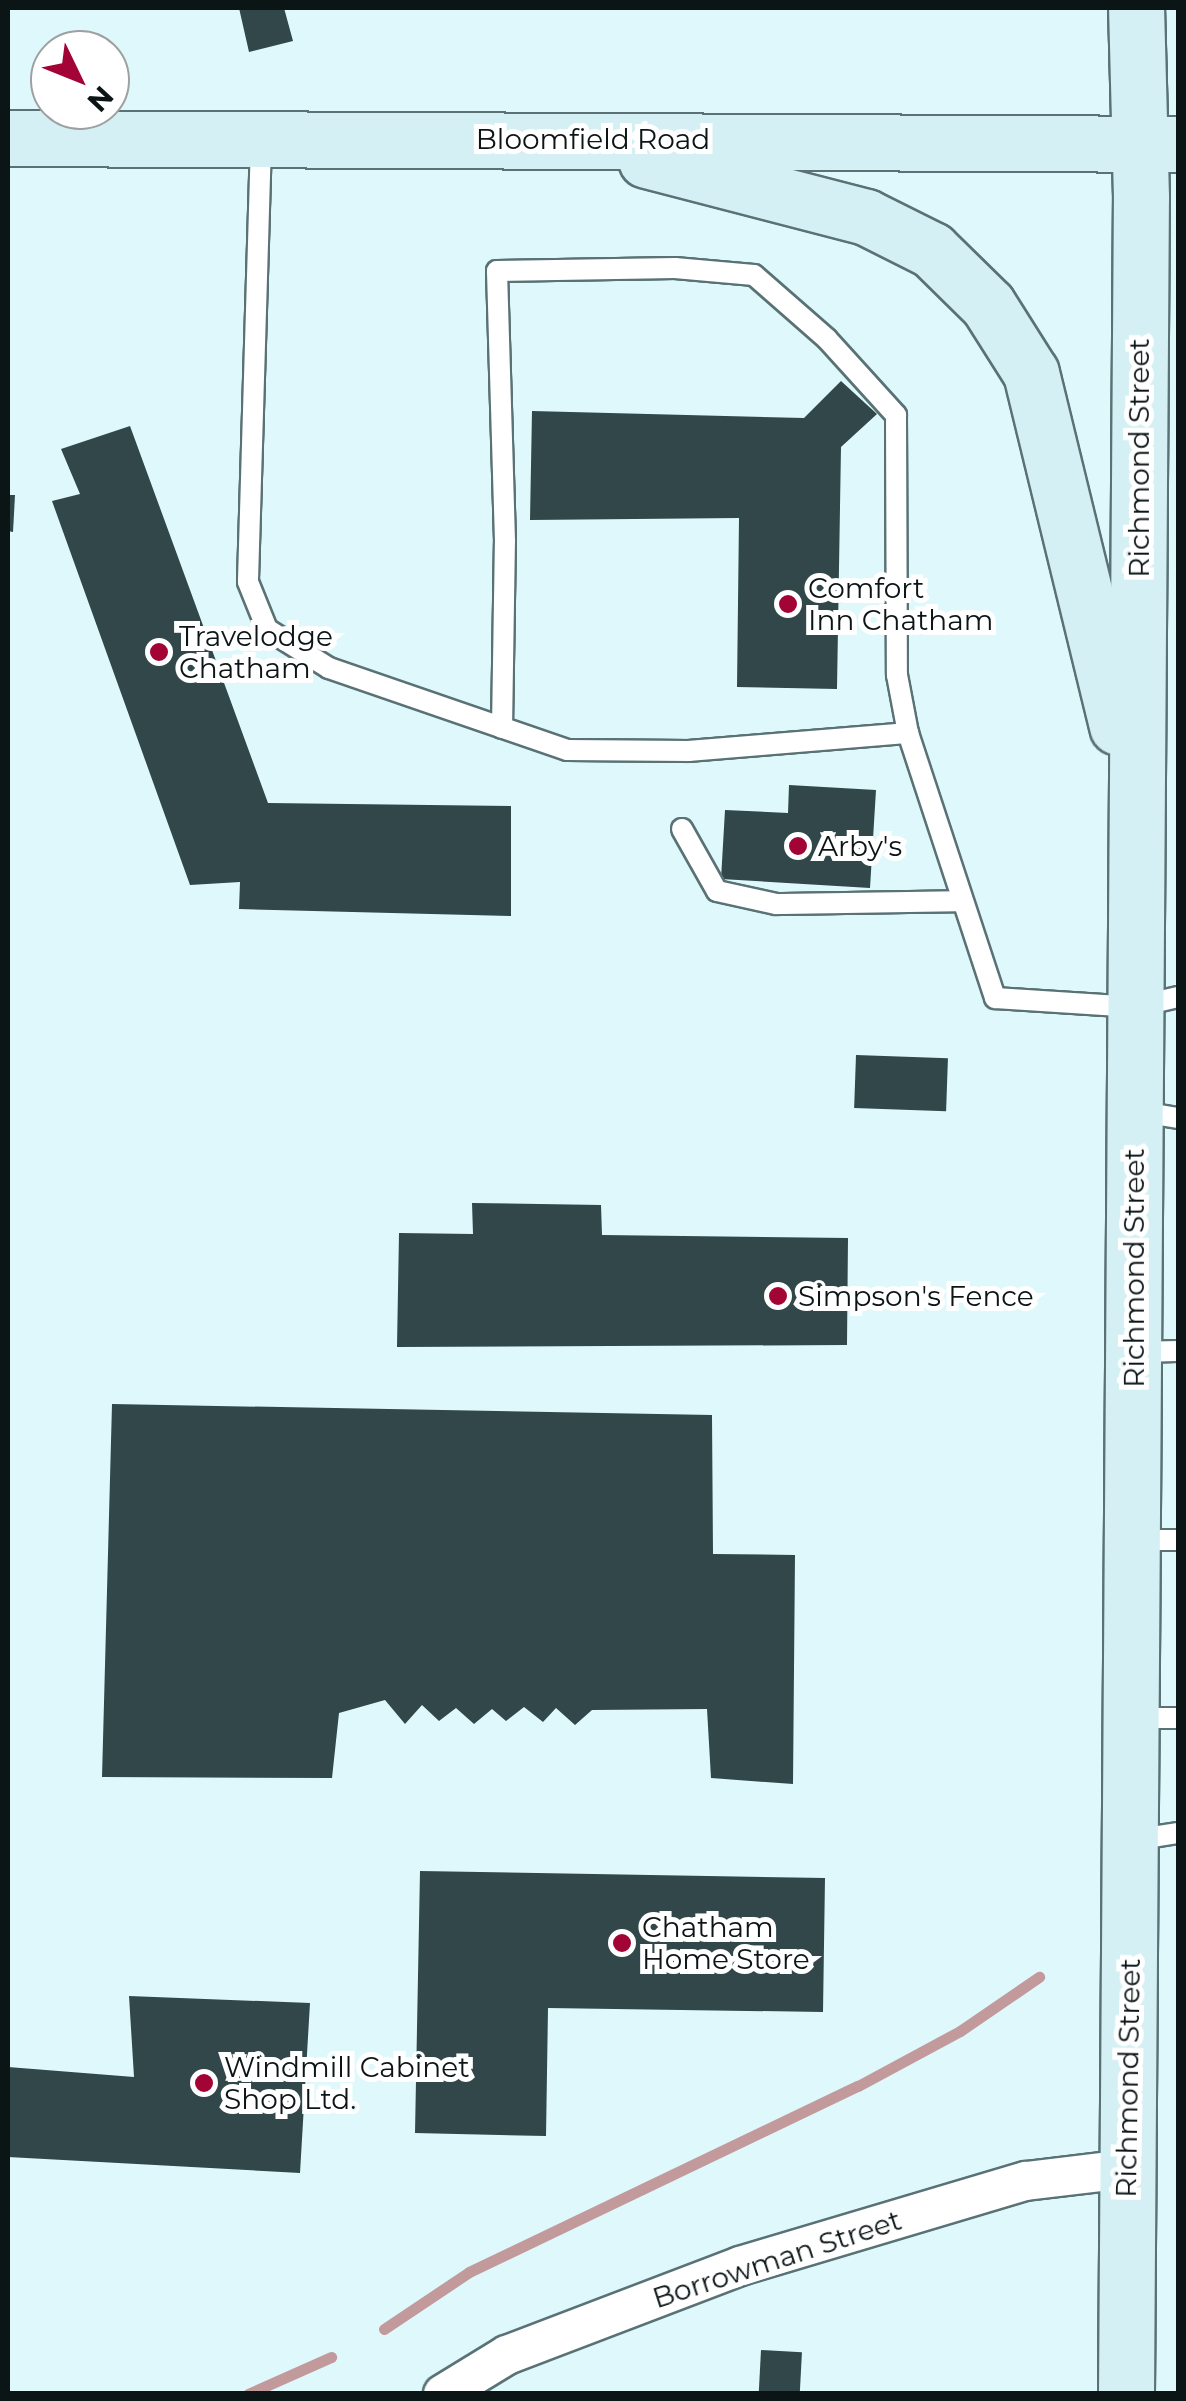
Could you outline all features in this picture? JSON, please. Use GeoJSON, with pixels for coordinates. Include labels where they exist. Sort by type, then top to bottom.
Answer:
{"type":"FeatureCollection","features":[{"type":"Feature","properties":{"kind":"main road","name":"Richmond Street"},"geometry":{"type":"LineString","coordinates":[[1126,2394],[1126,2169],[1155,1837],[1156,1718],[1157,1002],[1136,808],[1158,143],[1136,8]]}},
{"type":"Feature","properties":{"kind":"main road","name":"Bloomfield Road"},"geometry":{"type":"LineString","coordinates":[[8,138],[1158,143]]}},
{"type":"Feature","properties":{"kind":"main road"},"geometry":{"type":"LineString","coordinates":[[561,138],[866,218],[932,250],[988,306],[1032,373],[1136,808]]}},
{"type":"Feature","properties":{"kind":"street","name":"Borrowman Street"},"geometry":{"type":"LineString","coordinates":[[443,2394],[508,2355],[740,2266],[1026,2181],[1126,2169]]}},
{"type":"Feature","properties":{"kind":"lane"},"geometry":{"type":"LineString","coordinates":[[261,140],[248,582],[266,629],[329,668],[566,750],[689,750],[908,733]]}},
{"type":"Feature","properties":{"kind":"lane"},"geometry":{"type":"LineString","coordinates":[[502,728],[505,541],[497,271],[674,268],[754,275],[827,338],[896,415],[898,675],[908,733],[995,998],[1157,1002]]}},
{"type":"Feature","properties":{"kind":"lane"},"geometry":{"type":"LineString","coordinates":[[682,829],[718,891],[776,904],[962,901]]}},
{"type":"Feature","properties":{"kind":"building"},"geometry":{"type":"Polygon","coordinates":[[[239,8],[284,8],[293,41],[249,52],[239,8]]]}},
{"type":"Feature","properties":{"kind":"building","name":"Comfort Inn Chatham"},"geometry":{"type":"Polygon","coordinates":[[[841,381],[877,414],[841,447],[837,689],[737,687],[739,518],[530,520],[532,411],[804,418],[841,381]]]}},
{"type":"Feature","properties":{"kind":"building","name":"Travelodge Chatham"},"geometry":{"type":"Polygon","coordinates":[[[130,426],[268,803],[511,806],[511,916],[239,909],[240,882],[190,885],[52,501],[80,494],[61,449],[130,426]]]}},
{"type":"Feature","properties":{"kind":"building"},"geometry":{"type":"Polygon","coordinates":[[[8,495],[15,495],[13,532],[8,531],[8,495]]]}},
{"type":"Feature","properties":{"kind":"building","name":"Arby's"},"geometry":{"type":"Polygon","coordinates":[[[789,785],[876,790],[870,888],[721,879],[725,810],[788,813],[789,785]]]}},
{"type":"Feature","properties":{"kind":"building"},"geometry":{"type":"Polygon","coordinates":[[[856,1055],[948,1058],[946,1111],[854,1108],[856,1055]]]}},
{"type":"Feature","properties":{"kind":"building"},"geometry":{"type":"Polygon","coordinates":[[[472,1203],[601,1205],[602,1235],[848,1238],[847,1345],[397,1347],[399,1233],[473,1234],[472,1203]]]}},
{"type":"Feature","properties":{"kind":"building"},"geometry":{"type":"Polygon","coordinates":[[[112,1404],[712,1415],[713,1554],[795,1555],[793,1784],[711,1778],[707,1709],[592,1710],[575,1725],[556,1708],[543,1722],[524,1707],[506,1721],[492,1709],[474,1724],[456,1708],[439,1721],[422,1705],[405,1724],[385,1700],[339,1713],[332,1778],[102,1777],[112,1404]]]}},
{"type":"Feature","properties":{"kind":"building","name":"Chatham Home Store"},"geometry":{"type":"Polygon","coordinates":[[[420,1871],[825,1878],[823,2012],[548,2008],[546,2136],[415,2133],[420,1871]]]}},
{"type":"Feature","properties":{"kind":"building"},"geometry":{"type":"Polygon","coordinates":[[[129,1996],[310,2003],[300,2173],[8,2157],[8,2067],[134,2077],[129,1996]]]}},
{"type":"Feature","properties":{"kind":"building"},"geometry":{"type":"Polygon","coordinates":[[[761,2350],[802,2352],[800,2394],[759,2394],[761,2350]]]}},
{"type":"Feature","properties":{"kind":"waterway"},"geometry":{"type":"LineString","coordinates":[[384,2329],[469,2272],[858,2086],[960,2031],[1039,1977]]}},
{"type":"Feature","properties":{"kind":"waterway"},"geometry":{"type":"LineString","coordinates":[[248,2394],[331,2357]]}},
{"type":"Feature","properties":{"kind":"place","name":"Comfort Inn Chatham"},"geometry":{"type":"Point","coordinates":[788,604]}},
{"type":"Feature","properties":{"kind":"place","name":"Travelodge Chatham"},"geometry":{"type":"Point","coordinates":[159,652]}},
{"type":"Feature","properties":{"kind":"place","name":"Arby's"},"geometry":{"type":"Point","coordinates":[798,846]}},
{"type":"Feature","properties":{"kind":"place","name":"Simpson's Fence"},"geometry":{"type":"Point","coordinates":[778,1296]}},
{"type":"Feature","properties":{"kind":"place","name":"Chatham Home Store"},"geometry":{"type":"Point","coordinates":[622,1943]}},
{"type":"Feature","properties":{"kind":"place","name":"Windmill Cabinet Shop Ltd."},"geometry":{"type":"Point","coordinates":[204,2083]}}]}
